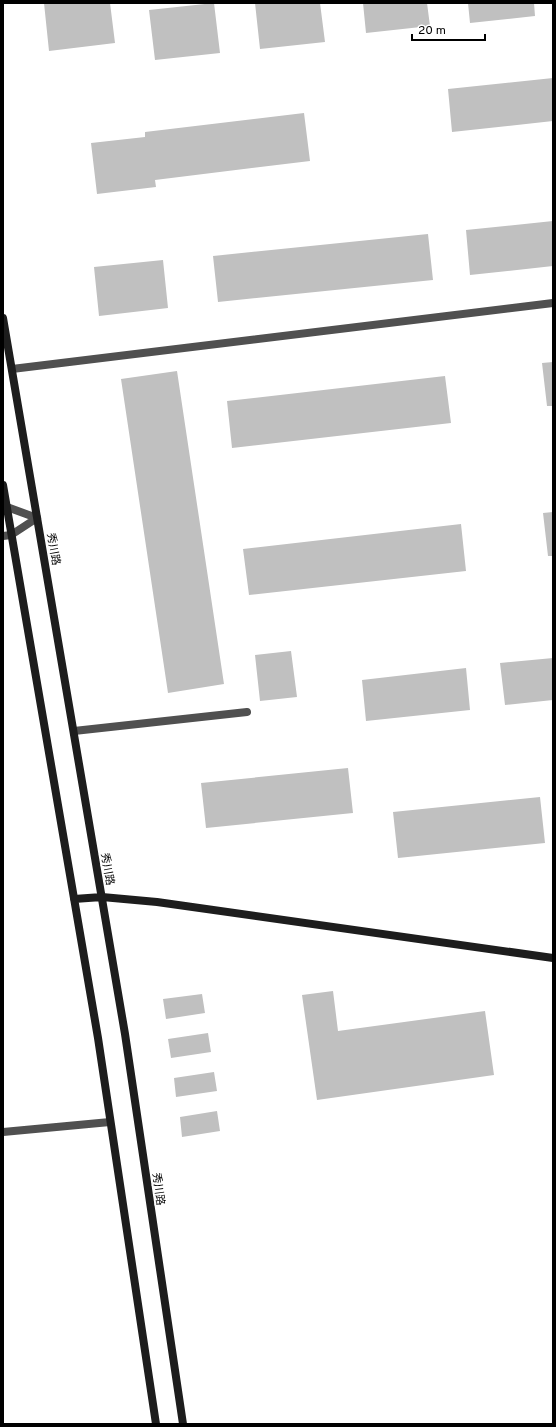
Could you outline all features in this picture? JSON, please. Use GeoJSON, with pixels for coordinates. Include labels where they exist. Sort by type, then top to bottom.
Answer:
{"type":"FeatureCollection","features":[{"type":"Feature","properties":{"kind":"main road","name":"秀川路"},"geometry":{"type":"LineString","coordinates":[[3,318],[127,1042],[183,1424]]}},
{"type":"Feature","properties":{"kind":"main road"},"geometry":{"type":"LineString","coordinates":[[3,485],[7,535],[98,1038],[156,1424]]}},
{"type":"Feature","properties":{"kind":"main road"},"geometry":{"type":"LineString","coordinates":[[74,900],[102,897],[157,902],[553,958]]}},
{"type":"Feature","properties":{"kind":"street"},"geometry":{"type":"LineString","coordinates":[[12,369],[553,303]]}},
{"type":"Feature","properties":{"kind":"street"},"geometry":{"type":"LineString","coordinates":[[5,507],[37,518]]}},
{"type":"Feature","properties":{"kind":"street"},"geometry":{"type":"LineString","coordinates":[[7,535],[37,518]]}},
{"type":"Feature","properties":{"kind":"street"},"geometry":{"type":"LineString","coordinates":[[74,731],[247,712]]}},
{"type":"Feature","properties":{"kind":"street"},"geometry":{"type":"LineString","coordinates":[[3,1132],[110,1122]]}},
{"type":"Feature","properties":{"kind":"building"},"geometry":{"type":"Polygon","coordinates":[[[44,3],[110,3],[115,43],[49,51],[44,3]]]}},
{"type":"Feature","properties":{"kind":"building"},"geometry":{"type":"Polygon","coordinates":[[[214,3],[220,53],[155,60],[149,10],[214,3]]]}},
{"type":"Feature","properties":{"kind":"building"},"geometry":{"type":"Polygon","coordinates":[[[255,3],[320,3],[325,42],[260,49],[255,3]]]}},
{"type":"Feature","properties":{"kind":"building"},"geometry":{"type":"Polygon","coordinates":[[[363,3],[427,3],[430,26],[366,33],[363,3]]]}},
{"type":"Feature","properties":{"kind":"building"},"geometry":{"type":"Polygon","coordinates":[[[468,3],[534,3],[535,16],[470,23],[468,3]]]}},
{"type":"Feature","properties":{"kind":"building"},"geometry":{"type":"Polygon","coordinates":[[[553,78],[553,121],[452,132],[448,89],[553,78]]]}},
{"type":"Feature","properties":{"kind":"building"},"geometry":{"type":"Polygon","coordinates":[[[304,113],[310,161],[155,180],[156,187],[97,194],[91,143],[145,137],[145,132],[304,113]]]}},
{"type":"Feature","properties":{"kind":"building"},"geometry":{"type":"Polygon","coordinates":[[[553,221],[553,266],[470,275],[466,230],[553,221]]]}},
{"type":"Feature","properties":{"kind":"building"},"geometry":{"type":"Polygon","coordinates":[[[428,234],[433,280],[218,302],[213,256],[428,234]]]}},
{"type":"Feature","properties":{"kind":"building"},"geometry":{"type":"Polygon","coordinates":[[[163,260],[168,308],[99,316],[94,267],[163,260]]]}},
{"type":"Feature","properties":{"kind":"building"},"geometry":{"type":"Polygon","coordinates":[[[553,362],[553,406],[547,406],[542,363],[553,362]]]}},
{"type":"Feature","properties":{"kind":"building"},"geometry":{"type":"Polygon","coordinates":[[[177,371],[224,684],[168,693],[121,379],[177,371]]]}},
{"type":"Feature","properties":{"kind":"building"},"geometry":{"type":"Polygon","coordinates":[[[445,376],[451,423],[232,448],[227,401],[445,376]]]}},
{"type":"Feature","properties":{"kind":"building"},"geometry":{"type":"Polygon","coordinates":[[[553,512],[553,556],[548,556],[543,513],[553,512]]]}},
{"type":"Feature","properties":{"kind":"building"},"geometry":{"type":"Polygon","coordinates":[[[461,524],[466,571],[249,595],[243,549],[461,524]]]}},
{"type":"Feature","properties":{"kind":"building"},"geometry":{"type":"Polygon","coordinates":[[[291,651],[297,697],[260,701],[255,655],[291,651]]]}},
{"type":"Feature","properties":{"kind":"building"},"geometry":{"type":"Polygon","coordinates":[[[553,658],[553,700],[505,705],[500,663],[553,658]]]}},
{"type":"Feature","properties":{"kind":"building"},"geometry":{"type":"Polygon","coordinates":[[[466,668],[470,710],[366,721],[362,680],[466,668]]]}},
{"type":"Feature","properties":{"kind":"building"},"geometry":{"type":"Polygon","coordinates":[[[348,768],[353,813],[206,828],[201,783],[348,768]]]}},
{"type":"Feature","properties":{"kind":"building"},"geometry":{"type":"Polygon","coordinates":[[[540,797],[545,843],[398,858],[393,812],[540,797]]]}},
{"type":"Feature","properties":{"kind":"building"},"geometry":{"type":"Polygon","coordinates":[[[333,991],[338,1031],[485,1011],[494,1075],[317,1100],[302,995],[333,991]]]}},
{"type":"Feature","properties":{"kind":"building"},"geometry":{"type":"Polygon","coordinates":[[[202,994],[205,1013],[166,1019],[163,999],[202,994]]]}},
{"type":"Feature","properties":{"kind":"building"},"geometry":{"type":"Polygon","coordinates":[[[208,1033],[211,1052],[171,1058],[168,1039],[208,1033]]]}},
{"type":"Feature","properties":{"kind":"building"},"geometry":{"type":"Polygon","coordinates":[[[214,1072],[217,1091],[176,1097],[174,1078],[214,1072]]]}},
{"type":"Feature","properties":{"kind":"building"},"geometry":{"type":"Polygon","coordinates":[[[217,1111],[220,1131],[182,1137],[180,1117],[217,1111]]]}}]}
